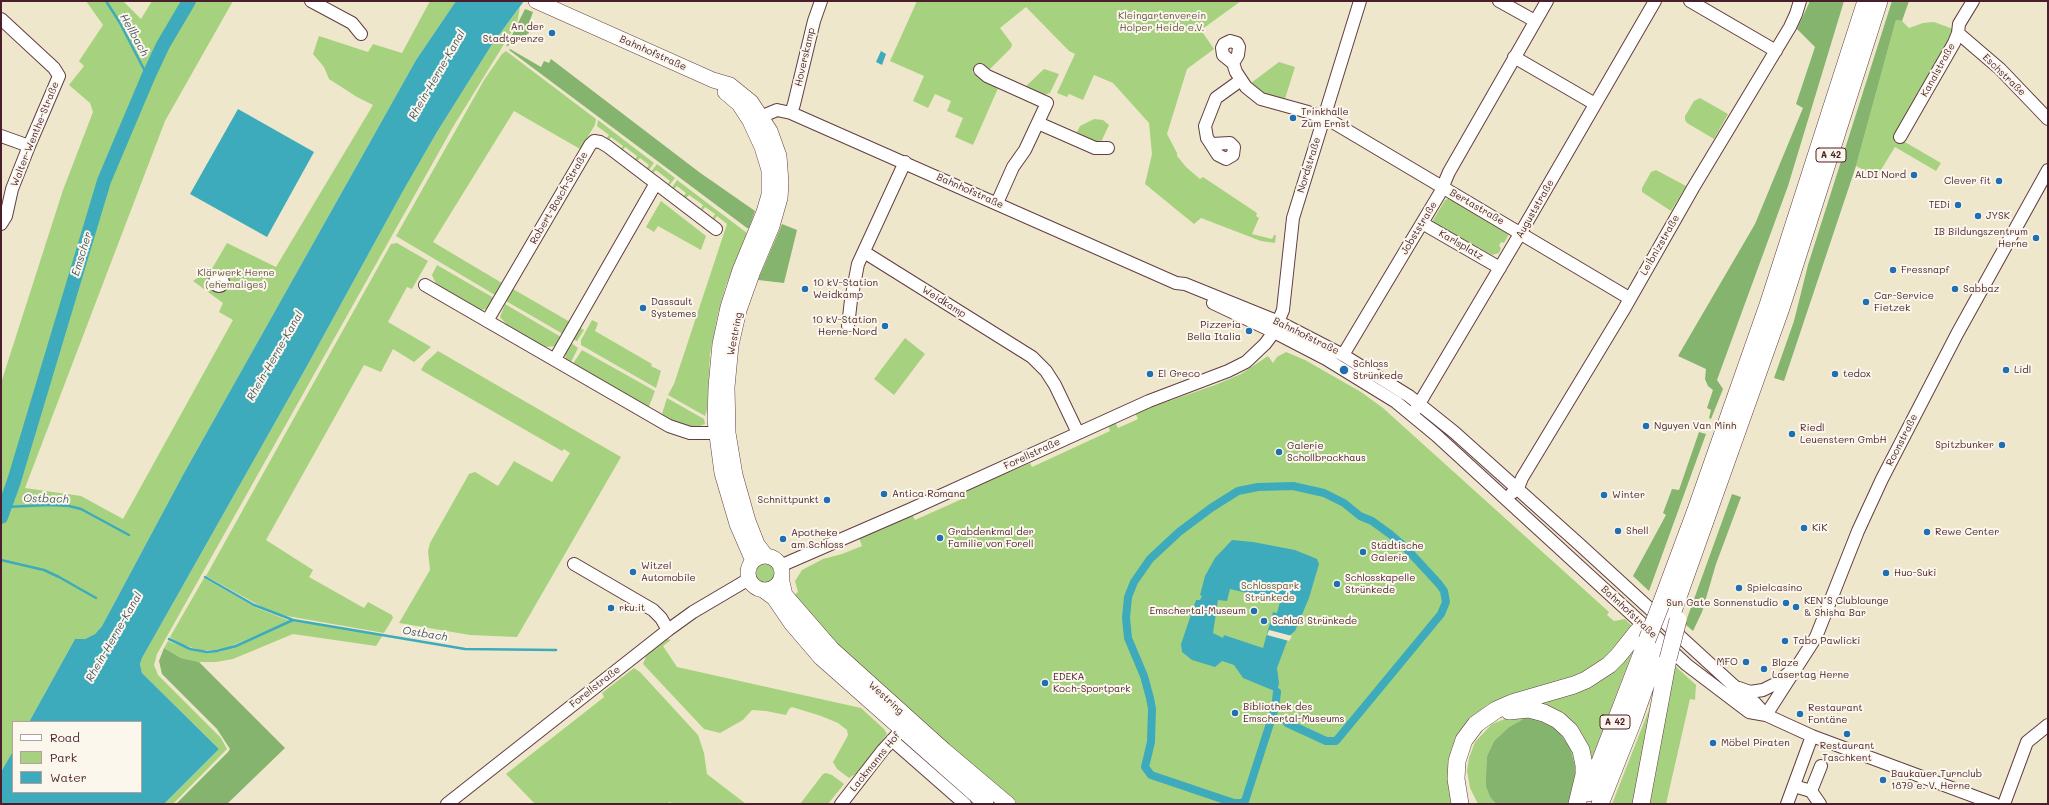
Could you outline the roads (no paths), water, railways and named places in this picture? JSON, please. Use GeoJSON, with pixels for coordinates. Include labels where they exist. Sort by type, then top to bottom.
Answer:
{"type":"FeatureCollection","features":[{"type":"Feature","properties":{"kind":"highway","name":"A 42"},"geometry":{"type":"LineString","coordinates":[[1667,609],[1696,510],[1770,298],[1866,1]]}},
{"type":"Feature","properties":{"kind":"highway","name":"A 42"},"geometry":{"type":"LineString","coordinates":[[1584,804],[1653,645],[1667,609],[1705,526],[1781,308],[1879,1]]}},
{"type":"Feature","properties":{"kind":"highway"},"geometry":{"type":"LineString","coordinates":[[1641,804],[1653,645],[1667,609]]}},
{"type":"Feature","properties":{"kind":"highway","name":"A 42"},"geometry":{"type":"LineString","coordinates":[[1600,804],[1634,718],[1653,645]]}},
{"type":"Feature","properties":{"kind":"highway"},"geometry":{"type":"LineString","coordinates":[[1460,804],[1456,779],[1457,761],[1464,740],[1476,724],[1488,715],[1512,703],[1574,685],[1586,680],[1614,660],[1653,645]]}},
{"type":"Feature","properties":{"kind":"highway"},"geometry":{"type":"LineString","coordinates":[[1470,804],[1462,771],[1464,753],[1471,738],[1482,725],[1498,715],[1512,710],[1529,709],[1544,713],[1558,720],[1570,731],[1579,745],[1583,757],[1584,775],[1577,804]]}},
{"type":"Feature","properties":{"kind":"main road","name":"Bahnhofstraße"},"geometry":{"type":"LineString","coordinates":[[536,1],[713,80],[756,119]]}},
{"type":"Feature","properties":{"kind":"main road","name":"Westring"},"geometry":{"type":"LineString","coordinates":[[756,119],[769,170],[769,195],[764,212],[735,286],[724,326],[716,375],[726,491],[737,524],[759,558]]}},
{"type":"Feature","properties":{"kind":"main road"},"geometry":{"type":"LineString","coordinates":[[759,558],[774,559],[780,572],[774,587],[763,590],[754,586],[749,579],[748,569],[759,558]]}},
{"type":"Feature","properties":{"kind":"main road","name":"Westring"},"geometry":{"type":"LineString","coordinates":[[780,572],[786,595],[901,730],[1003,802]]}},
{"type":"Feature","properties":{"kind":"main road","name":"Westring"},"geometry":{"type":"LineString","coordinates":[[763,590],[774,598],[791,623],[821,658],[986,804]]}},
{"type":"Feature","properties":{"kind":"street"},"geometry":{"type":"LineString","coordinates":[[310,1],[352,23],[361,34]]}},
{"type":"Feature","properties":{"kind":"street","name":"Hoverskamp"},"geometry":{"type":"LineString","coordinates":[[791,113],[814,21],[821,1]]}},
{"type":"Feature","properties":{"kind":"street","name":"Nordstraße"},"geometry":{"type":"LineString","coordinates":[[1277,327],[1286,292],[1293,218],[1360,1]]}},
{"type":"Feature","properties":{"kind":"street"},"geometry":{"type":"LineString","coordinates":[[1499,1],[1535,21]]}},
{"type":"Feature","properties":{"kind":"street","name":"Jobststraße"},"geometry":{"type":"LineString","coordinates":[[1343,355],[1443,187],[1449,172],[1547,1]]}},
{"type":"Feature","properties":{"kind":"street","name":"Auguststraße"},"geometry":{"type":"LineString","coordinates":[[1412,415],[1500,268],[1655,1]]}},
{"type":"Feature","properties":{"kind":"street"},"geometry":{"type":"LineString","coordinates":[[1690,1],[1776,51]]}},
{"type":"Feature","properties":{"kind":"street","name":"Leibnizstraße"},"geometry":{"type":"LineString","coordinates":[[1518,488],[1522,478],[1600,350],[1629,298],[1776,51],[1796,14],[1800,1]]}},
{"type":"Feature","properties":{"kind":"street","name":"Kanalstraße"},"geometry":{"type":"LineString","coordinates":[[1900,137],[1958,33],[1959,24],[1973,1]]}},
{"type":"Feature","properties":{"kind":"street","name":"Walter-Wenthe-Straße"},"geometry":{"type":"LineString","coordinates":[[1,18],[54,68],[59,76],[12,189],[6,216],[1,224]]}},
{"type":"Feature","properties":{"kind":"street","name":"Eschstraße"},"geometry":{"type":"LineString","coordinates":[[1958,33],[2000,69],[2048,120]]}},
{"type":"Feature","properties":{"kind":"street"},"geometry":{"type":"LineString","coordinates":[[1514,57],[1595,104]]}},
{"type":"Feature","properties":{"kind":"street"},"geometry":{"type":"LineString","coordinates":[[1212,144],[1207,138],[1205,126],[1216,98],[1241,80],[1233,63]]}},
{"type":"Feature","properties":{"kind":"street"},"geometry":{"type":"LineString","coordinates":[[980,70],[987,76],[1047,103],[1026,150],[1013,167],[997,203]]}},
{"type":"Feature","properties":{"kind":"street","name":"Bertastraße"},"geometry":{"type":"LineString","coordinates":[[1241,80],[1261,99],[1278,105],[1308,112],[1323,118],[1521,232],[1629,298]]}},
{"type":"Feature","properties":{"kind":"street","name":"Bahnhofstraße"},"geometry":{"type":"LineString","coordinates":[[756,119],[777,110],[791,113],[1176,282],[1185,284],[1277,327],[1343,355],[1419,404],[1518,488],[1732,685],[1756,703],[1766,715]]}},
{"type":"Feature","properties":{"kind":"street"},"geometry":{"type":"LineString","coordinates":[[1038,123],[1095,148],[1108,148]]}},
{"type":"Feature","properties":{"kind":"street"},"geometry":{"type":"LineString","coordinates":[[1,136],[29,146]]}},
{"type":"Feature","properties":{"kind":"street","name":"Robert-Bosch-Straße"},"geometry":{"type":"LineString","coordinates":[[487,320],[590,145],[594,141],[600,142],[607,146],[716,229]]}},
{"type":"Feature","properties":{"kind":"street"},"geometry":{"type":"LineString","coordinates":[[848,326],[851,300],[857,271],[864,252],[905,162]]}},
{"type":"Feature","properties":{"kind":"street","name":"Roonstraße"},"geometry":{"type":"LineString","coordinates":[[1766,715],[1816,637],[1858,531],[1882,478],[1960,329],[2048,170]]}},
{"type":"Feature","properties":{"kind":"street"},"geometry":{"type":"LineString","coordinates":[[555,359],[656,183]]}},
{"type":"Feature","properties":{"kind":"street","name":"Karlsplatz"},"geometry":{"type":"LineString","coordinates":[[1422,223],[1500,268]]}},
{"type":"Feature","properties":{"kind":"street","name":"Weidkamp"},"geometry":{"type":"LineString","coordinates":[[864,252],[1032,357],[1046,371],[1055,385],[1078,433]]}},
{"type":"Feature","properties":{"kind":"street"},"geometry":{"type":"LineString","coordinates":[[425,284],[669,426],[690,433],[722,434]]}},
{"type":"Feature","properties":{"kind":"street","name":"Bahnhofstraße"},"geometry":{"type":"LineString","coordinates":[[1277,327],[1389,397],[1412,415],[1687,665],[1749,712],[1766,715],[1812,736],[1995,804]]}},
{"type":"Feature","properties":{"kind":"street","name":"Forellstraße"},"geometry":{"type":"LineString","coordinates":[[780,572],[909,510],[1149,401],[1228,371],[1246,362],[1265,344],[1277,327]]}},
{"type":"Feature","properties":{"kind":"street"},"geometry":{"type":"LineString","coordinates":[[1501,495],[1513,492],[1518,488]]}},
{"type":"Feature","properties":{"kind":"street"},"geometry":{"type":"LineString","coordinates":[[574,564],[653,610],[661,618],[668,630]]}},
{"type":"Feature","properties":{"kind":"street"},"geometry":{"type":"LineString","coordinates":[[1597,583],[1606,582],[1615,576]]}},
{"type":"Feature","properties":{"kind":"street","name":"Forellstraße"},"geometry":{"type":"LineString","coordinates":[[447,804],[668,630],[693,612],[749,579]]}},
{"type":"Feature","properties":{"kind":"street"},"geometry":{"type":"LineString","coordinates":[[1732,685],[1750,692],[1762,690],[1775,684],[1798,667]]}},
{"type":"Feature","properties":{"kind":"street"},"geometry":{"type":"LineString","coordinates":[[1705,679],[1709,674],[1717,671]]}},
{"type":"Feature","properties":{"kind":"street"},"geometry":{"type":"LineString","coordinates":[[2004,804],[2027,742],[2048,725]]}},
{"type":"Feature","properties":{"kind":"street","name":"Lackmanns Hof"},"geometry":{"type":"LineString","coordinates":[[841,804],[901,730]]}},
{"type":"Feature","properties":{"kind":"street","name":"Westring"},"geometry":{"type":"LineString","coordinates":[[901,730],[965,804]]}},
{"type":"Feature","properties":{"kind":"street"},"geometry":{"type":"LineString","coordinates":[[1787,804],[1812,736]]}},
{"type":"Feature","properties":{"kind":"street"},"geometry":{"type":"LineString","coordinates":[[1811,791],[1821,766]]}},
{"type":"Feature","properties":{"kind":"street"},"geometry":{"type":"LineString","coordinates":[[1794,786],[1811,791],[1820,804]]}},
{"type":"Feature","properties":{"kind":"water","name":"Rhein-Herne-Kanal"},"geometry":{"type":"Polygon","coordinates":[[[456,1],[524,1],[491,46],[437,132],[142,658],[140,664],[142,673],[219,749],[164,804],[1,804],[1,772],[12,753],[12,793],[142,793],[142,721],[30,721],[75,639],[85,639],[95,634],[102,626],[184,473],[416,60],[456,1]]]}},
{"type":"Feature","properties":{"kind":"water"},"geometry":{"type":"Polygon","coordinates":[[[881,51],[886,54],[882,65],[876,62],[881,51]]]}},
{"type":"Feature","properties":{"kind":"water"},"geometry":{"type":"Polygon","coordinates":[[[238,109],[314,152],[267,237],[190,194],[238,109]]]}},
{"type":"Feature","properties":{"kind":"water"},"geometry":{"type":"Polygon","coordinates":[[[1232,540],[1253,542],[1295,550],[1317,559],[1319,564],[1309,598],[1295,631],[1289,636],[1277,668],[1279,683],[1277,692],[1243,678],[1234,665],[1222,661],[1215,667],[1192,660],[1182,652],[1181,644],[1196,600],[1200,600],[1202,596],[1200,595],[1205,576],[1215,558],[1232,540]],[[1230,589],[1227,601],[1218,600],[1213,633],[1223,638],[1224,635],[1263,648],[1273,612],[1277,613],[1281,598],[1265,594],[1264,597],[1230,589]]]}},
{"type":"Feature","properties":{"kind":"waterway","name":"Hellbach"},"geometry":{"type":"LineString","coordinates":[[106,1],[120,23],[148,77]]}},
{"type":"Feature","properties":{"kind":"waterway","name":"Emscher"},"geometry":{"type":"LineString","coordinates":[[1,517],[14,481],[104,181],[163,45],[189,1]]}},
{"type":"Feature","properties":{"kind":"waterway"},"geometry":{"type":"LineString","coordinates":[[1277,692],[1275,708],[1245,801],[1241,803],[1234,803],[1151,775],[1145,767],[1151,742],[1152,709],[1144,676],[1128,638],[1126,618],[1128,597],[1134,582],[1150,559],[1179,532],[1211,508],[1238,491],[1258,487],[1293,486],[1324,493],[1344,503],[1360,516],[1372,521],[1390,534],[1404,546],[1439,584],[1444,591],[1446,602],[1441,614],[1336,741],[1326,741],[1287,723]]}},
{"type":"Feature","properties":{"kind":"waterway","name":"Ostbach"},"geometry":{"type":"LineString","coordinates":[[5,507],[50,505],[69,506],[81,509],[129,535]]}},
{"type":"Feature","properties":{"kind":"waterway","name":"Ostbach"},"geometry":{"type":"LineString","coordinates":[[1,560],[44,570],[96,598]]}},
{"type":"Feature","properties":{"kind":"waterway","name":"Ostbach"},"geometry":{"type":"LineString","coordinates":[[205,577],[254,605],[293,620],[465,649],[556,650]]}},
{"type":"Feature","properties":{"kind":"waterway","name":"Ostbach"},"geometry":{"type":"LineString","coordinates":[[169,639],[190,649],[207,652],[217,651],[236,646],[293,620]]}},
{"type":"Feature","properties":{"kind":"place","name":"An der Stadtgrenze"},"geometry":{"type":"Point","coordinates":[552,33]}},
{"type":"Feature","properties":{"kind":"place","name":"Trinkhalle Zum Ernst"},"geometry":{"type":"Point","coordinates":[1293,118]}},
{"type":"Feature","properties":{"kind":"place","name":"ALDI Nord"},"geometry":{"type":"Point","coordinates":[1914,175]}},
{"type":"Feature","properties":{"kind":"place","name":"Clever fit"},"geometry":{"type":"Point","coordinates":[1999,181]}},
{"type":"Feature","properties":{"kind":"place","name":"TEDi"},"geometry":{"type":"Point","coordinates":[1958,205]}},
{"type":"Feature","properties":{"kind":"place","name":"JYSK"},"geometry":{"type":"Point","coordinates":[1978,216]}},
{"type":"Feature","properties":{"kind":"place","name":"IB Bildungszentrum Herne"},"geometry":{"type":"Point","coordinates":[2036,238]}},
{"type":"Feature","properties":{"kind":"place","name":"Fressnapf"},"geometry":{"type":"Point","coordinates":[1893,270]}},
{"type":"Feature","properties":{"kind":"place","name":"10 kV-Station Weidkamp"},"geometry":{"type":"Point","coordinates":[805,289]}},
{"type":"Feature","properties":{"kind":"place","name":"Sabbaz"},"geometry":{"type":"Point","coordinates":[1955,289]}},
{"type":"Feature","properties":{"kind":"place","name":"Car-Service Fietzek"},"geometry":{"type":"Point","coordinates":[1866,302]}},
{"type":"Feature","properties":{"kind":"place","name":"Dassault Systemes"},"geometry":{"type":"Point","coordinates":[643,308]}},
{"type":"Feature","properties":{"kind":"place","name":"10 kV-Station Herne-Nord"},"geometry":{"type":"Point","coordinates":[885,326]}},
{"type":"Feature","properties":{"kind":"place","name":"Pizzeria Bella Italia"},"geometry":{"type":"Point","coordinates":[1249,331]}},
{"type":"Feature","properties":{"kind":"place","name":"Schloss Strünkede"},"geometry":{"type":"Point","coordinates":[1344,370]}},
{"type":"Feature","properties":{"kind":"place","name":"Lidl"},"geometry":{"type":"Point","coordinates":[2006,370]}},
{"type":"Feature","properties":{"kind":"place","name":"El Greco"},"geometry":{"type":"Point","coordinates":[1150,374]}},
{"type":"Feature","properties":{"kind":"place","name":"tedox"},"geometry":{"type":"Point","coordinates":[1835,374]}},
{"type":"Feature","properties":{"kind":"place","name":"Nguyen Van Minh"},"geometry":{"type":"Point","coordinates":[1646,426]}},
{"type":"Feature","properties":{"kind":"place","name":"Riedl Leuenstern GmbH"},"geometry":{"type":"Point","coordinates":[1792,434]}},
{"type":"Feature","properties":{"kind":"place","name":"Spitzbunker"},"geometry":{"type":"Point","coordinates":[2002,445]}},
{"type":"Feature","properties":{"kind":"place","name":"Galerie Schollbrockhaus"},"geometry":{"type":"Point","coordinates":[1279,452]}},
{"type":"Feature","properties":{"kind":"place","name":"Antica Romana"},"geometry":{"type":"Point","coordinates":[884,494]}},
{"type":"Feature","properties":{"kind":"place","name":"Winter"},"geometry":{"type":"Point","coordinates":[1604,495]}},
{"type":"Feature","properties":{"kind":"place","name":"Schnittpunkt"},"geometry":{"type":"Point","coordinates":[827,500]}},
{"type":"Feature","properties":{"kind":"place","name":"KiK"},"geometry":{"type":"Point","coordinates":[1804,528]}},
{"type":"Feature","properties":{"kind":"place","name":"Shell"},"geometry":{"type":"Point","coordinates":[1618,531]}},
{"type":"Feature","properties":{"kind":"place","name":"Rewe Center"},"geometry":{"type":"Point","coordinates":[1927,532]}},
{"type":"Feature","properties":{"kind":"place","name":"Grabdenkmal der Familie von Forell"},"geometry":{"type":"Point","coordinates":[940,538]}},
{"type":"Feature","properties":{"kind":"place","name":"Apotheke am Schloss"},"geometry":{"type":"Point","coordinates":[783,539]}},
{"type":"Feature","properties":{"kind":"place","name":"Städtische Galerie"},"geometry":{"type":"Point","coordinates":[1363,552]}},
{"type":"Feature","properties":{"kind":"place","name":"Witzel Automobile"},"geometry":{"type":"Point","coordinates":[633,572]}},
{"type":"Feature","properties":{"kind":"place","name":"Huo-Suki"},"geometry":{"type":"Point","coordinates":[1886,573]}},
{"type":"Feature","properties":{"kind":"place","name":"Schlosskapelle Strünkede"},"geometry":{"type":"Point","coordinates":[1337,584]}},
{"type":"Feature","properties":{"kind":"place","name":"Spielcasino"},"geometry":{"type":"Point","coordinates":[1739,588]}},
{"type":"Feature","properties":{"kind":"place","name":"Sun Gate Sonnenstudio"},"geometry":{"type":"Point","coordinates":[1786,603]}},
{"type":"Feature","properties":{"kind":"place","name":"KEN´S Clublounge & Shisha Bar"},"geometry":{"type":"Point","coordinates":[1796,607]}},
{"type":"Feature","properties":{"kind":"place","name":"rku.it"},"geometry":{"type":"Point","coordinates":[611,608]}},
{"type":"Feature","properties":{"kind":"place","name":"Emschertal-Museum"},"geometry":{"type":"Point","coordinates":[1254,611]}},
{"type":"Feature","properties":{"kind":"place","name":"Schloß Strünkede"},"geometry":{"type":"Point","coordinates":[1264,621]}},
{"type":"Feature","properties":{"kind":"place","name":"Tabo Pawlicki"},"geometry":{"type":"Point","coordinates":[1785,641]}},
{"type":"Feature","properties":{"kind":"place","name":"MFO"},"geometry":{"type":"Point","coordinates":[1746,662]}},
{"type":"Feature","properties":{"kind":"place","name":"Blaze Lasertag Herne"},"geometry":{"type":"Point","coordinates":[1764,669]}},
{"type":"Feature","properties":{"kind":"place","name":"EDEKA Koch-Sportpark"},"geometry":{"type":"Point","coordinates":[1045,683]}},
{"type":"Feature","properties":{"kind":"place","name":"Bibliothek des Emschertal-Museums"},"geometry":{"type":"Point","coordinates":[1235,713]}},
{"type":"Feature","properties":{"kind":"place","name":"Restaurant Fontäne"},"geometry":{"type":"Point","coordinates":[1800,714]}},
{"type":"Feature","properties":{"kind":"place","name":"Restaurant Taschkent"},"geometry":{"type":"Point","coordinates":[1847,734]}},
{"type":"Feature","properties":{"kind":"place","name":"Möbel Piraten"},"geometry":{"type":"Point","coordinates":[1713,743]}},
{"type":"Feature","properties":{"kind":"place","name":"Baukauer Turnclub 1879 e. V. Herne"},"geometry":{"type":"Point","coordinates":[1883,780]}},
{"type":"Feature","properties":{"kind":"park label","name":"Kleingartenverein Holper Heide e.V."},"geometry":{"type":"Point","coordinates":[1162,22]}},
{"type":"Feature","properties":{"kind":"park label","name":"Klärwerk Herne (ehemaliges)"},"geometry":{"type":"Point","coordinates":[236,278]}},
{"type":"Feature","properties":{"kind":"park label","name":"Schlosspark Strünkede"},"geometry":{"type":"Point","coordinates":[1270,592]}}]}
